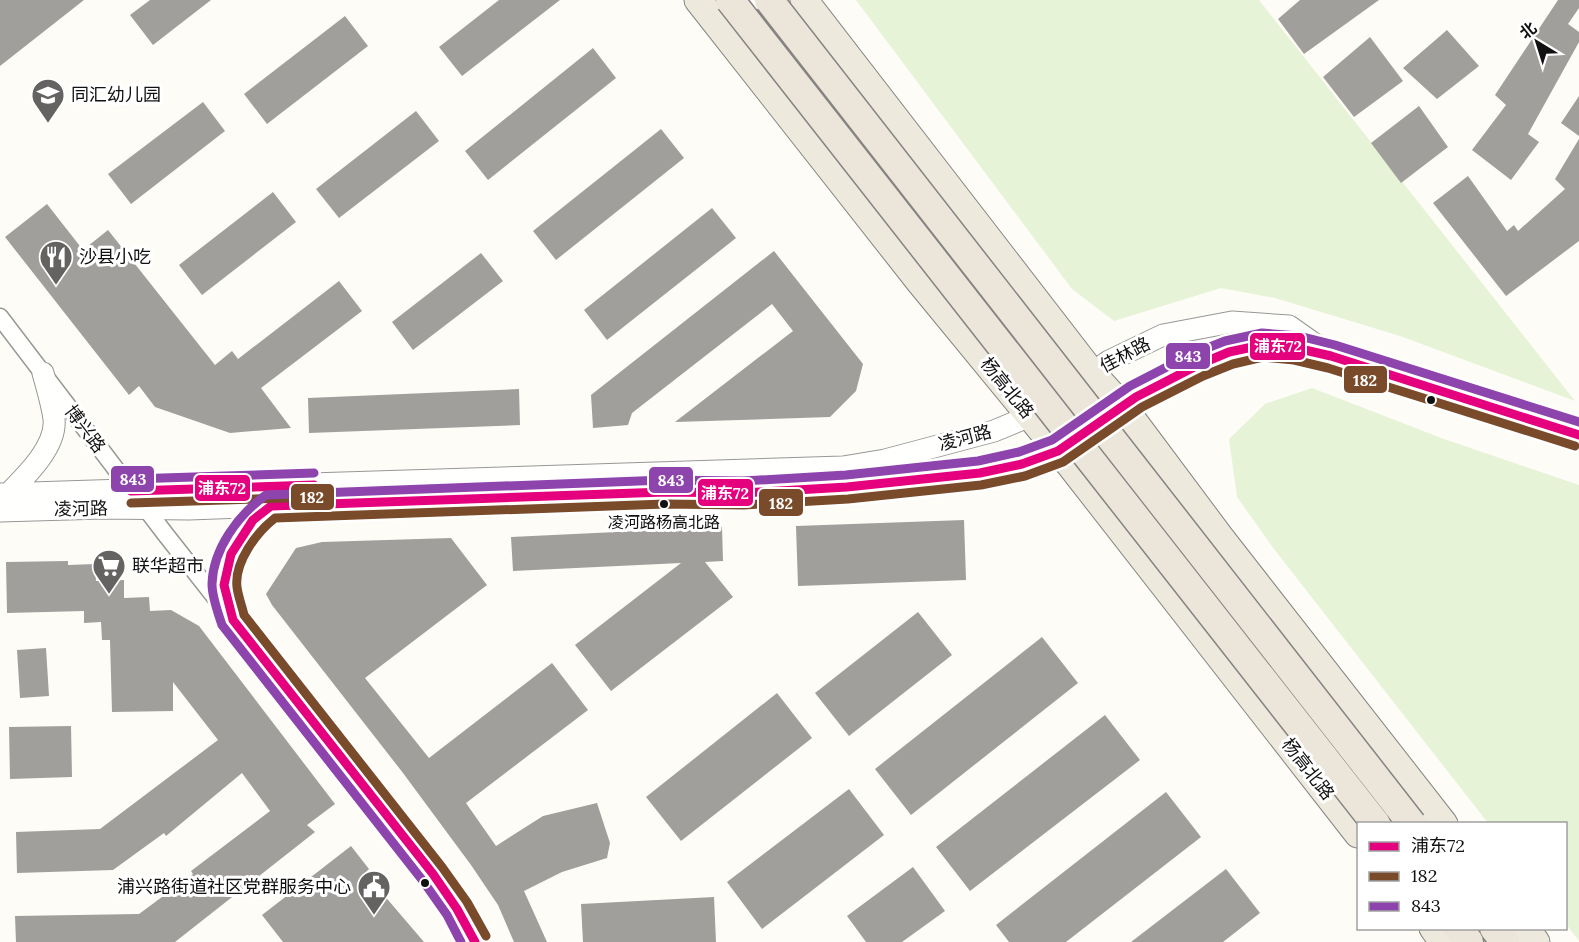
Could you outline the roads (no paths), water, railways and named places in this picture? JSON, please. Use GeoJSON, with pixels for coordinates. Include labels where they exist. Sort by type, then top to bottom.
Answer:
{"type":"FeatureCollection","features":[{"type":"Feature","properties":{"kind":"highway","name":"杨高北路"},"geometry":{"type":"LineString","coordinates":[[730,0],[1374,822]]}},
{"type":"Feature","properties":{"kind":"highway"},"geometry":{"type":"LineString","coordinates":[[770,0],[1410,822]]}},
{"type":"Feature","properties":{"kind":"highway"},"geometry":{"type":"LineString","coordinates":[[1460,930],[1469,942]]}},
{"type":"Feature","properties":{"kind":"highway"},"geometry":{"type":"LineString","coordinates":[[1496,930],[1505,942]]}},
{"type":"Feature","properties":{"kind":"main road","name":"杨高北路"},"geometry":{"type":"LineString","coordinates":[[698,0],[919,281],[1058,451],[1357,831]]}},
{"type":"Feature","properties":{"kind":"main road"},"geometry":{"type":"LineString","coordinates":[[804,0],[1092,373],[1123,407],[1220,537],[1442,822]]}},
{"type":"Feature","properties":{"kind":"main road"},"geometry":{"type":"LineString","coordinates":[[1434,930],[1443,942]]}},
{"type":"Feature","properties":{"kind":"main road"},"geometry":{"type":"LineString","coordinates":[[1527,930],[1536,942]]}},
{"type":"Feature","properties":{"kind":"street","name":"博兴路"},"geometry":{"type":"LineString","coordinates":[[0,317],[131,491],[433,874],[457,909],[475,942]]}},
{"type":"Feature","properties":{"kind":"street","name":"佳林路"},"geometry":{"type":"LineString","coordinates":[[1029,416],[1108,361],[1163,335],[1232,322],[1289,326],[1331,356]]}},
{"type":"Feature","properties":{"kind":"street","name":"佳林路"},"geometry":{"type":"LineString","coordinates":[[1058,451],[1136,397],[1198,365],[1229,352],[1262,345],[1296,348],[1331,356],[1579,435]]}},
{"type":"Feature","properties":{"kind":"street"},"geometry":{"type":"LineString","coordinates":[[3,500],[29,473],[49,443],[54,421],[43,373]]}},
{"type":"Feature","properties":{"kind":"street","name":"凌河路"},"geometry":{"type":"LineString","coordinates":[[3,500],[131,491],[843,467],[885,460],[994,432],[1029,416]]}},
{"type":"Feature","properties":{"kind":"street","name":"凌河路"},"geometry":{"type":"LineString","coordinates":[[3,500],[189,510],[665,492],[743,493],[847,487],[980,473],[1022,464],[1058,451]]}},
{"type":"Feature","properties":{"kind":"street"},"geometry":{"type":"LineString","coordinates":[[233,620],[224,585],[231,554],[253,520],[271,506]]}},
{"type":"Feature","properties":{"kind":"place","name":"同汇幼儿园"},"geometry":{"type":"Point","coordinates":[48,124]}},
{"type":"Feature","properties":{"kind":"place","name":"沙县小吃"},"geometry":{"type":"Point","coordinates":[56,286]}},
{"type":"Feature","properties":{"kind":"place","name":"凌河路杨高北路"},"geometry":{"type":"Point","coordinates":[664,504]}},
{"type":"Feature","properties":{"kind":"place","name":"联华超市"},"geometry":{"type":"Point","coordinates":[109,595]}},
{"type":"Feature","properties":{"kind":"place","name":"浦兴路街道社区党群服务中心"},"geometry":{"type":"Point","coordinates":[374,916]}}]}
